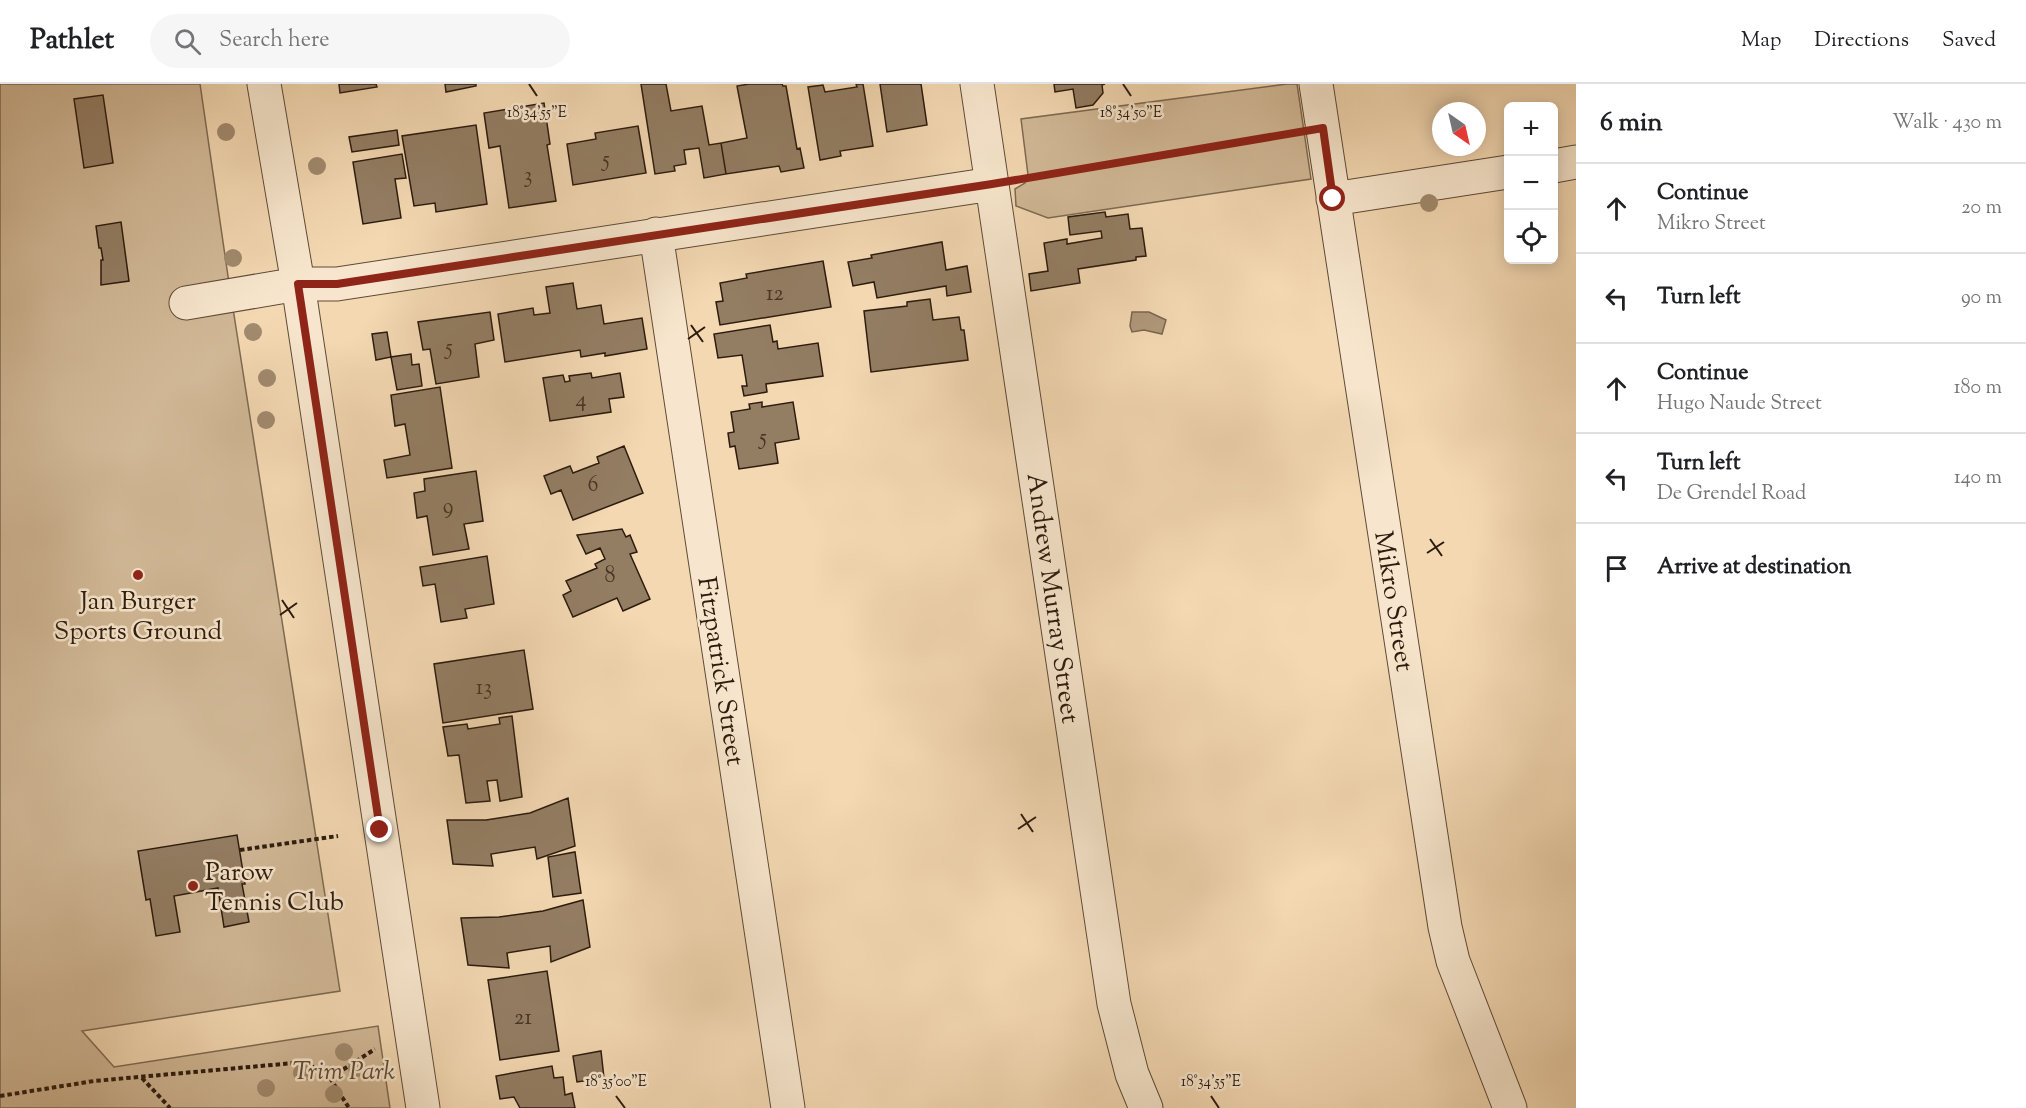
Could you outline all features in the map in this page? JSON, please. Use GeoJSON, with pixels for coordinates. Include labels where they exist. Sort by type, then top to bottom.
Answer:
{"type":"FeatureCollection","features":[{"type":"Feature","properties":{"kind":"street"},"geometry":{"type":"LineString","coordinates":[[264,84],[298,284],[423,1108]]}},
{"type":"Feature","properties":{"kind":"street","name":"Andrew Murray Street"},"geometry":{"type":"LineString","coordinates":[[977,84],[1114,1004],[1132,1074],[1146,1108]]}},
{"type":"Feature","properties":{"kind":"street","name":"Mikro Street"},"geometry":{"type":"LineString","coordinates":[[1316,84],[1445,927],[1453,961],[1510,1108]]}},
{"type":"Feature","properties":{"kind":"street"},"geometry":{"type":"LineString","coordinates":[[1558,165],[1576,162]]}},
{"type":"Feature","properties":{"kind":"street"},"geometry":{"type":"LineString","coordinates":[[1333,199],[1504,173]]}},
{"type":"Feature","properties":{"kind":"street"},"geometry":{"type":"LineString","coordinates":[[186,303],[298,284],[337,284],[992,184]]}},
{"type":"Feature","properties":{"kind":"street","name":"Fitzpatrick Street"},"geometry":{"type":"LineString","coordinates":[[656,234],[788,1108]]}},
{"type":"Feature","properties":{"kind":"path"},"geometry":{"type":"LineString","coordinates":[[992,184],[1323,128]]}},
{"type":"Feature","properties":{"kind":"path"},"geometry":{"type":"LineString","coordinates":[[240,850],[338,836]]}},
{"type":"Feature","properties":{"kind":"path"},"geometry":{"type":"LineString","coordinates":[[330,1078],[375,1049]]}},
{"type":"Feature","properties":{"kind":"path"},"geometry":{"type":"LineString","coordinates":[[0,1095],[94,1082],[305,1062],[330,1078],[349,1108]]}},
{"type":"Feature","properties":{"kind":"path"},"geometry":{"type":"LineString","coordinates":[[142,1077],[170,1108]]}},
{"type":"Feature","properties":{"kind":"green space","name":"Jan Burger Sports Ground"},"geometry":{"type":"Polygon","coordinates":[[[0,84],[200,84],[340,991],[82,1031],[114,1067],[378,1026],[390,1108],[0,1108],[0,84]]]}},
{"type":"Feature","properties":{"kind":"green space"},"geometry":{"type":"Polygon","coordinates":[[[1297,84],[1311,179],[1048,218],[1016,206],[1015,189],[1025,183],[1028,175],[1021,119],[1297,84]]]}},
{"type":"Feature","properties":{"kind":"shaded area"},"geometry":{"type":"Polygon","coordinates":[[[1132,312],[1149,312],[1166,320],[1162,334],[1144,330],[1132,332],[1130,326],[1132,312]]]}},
{"type":"Feature","properties":{"kind":"building"},"geometry":{"type":"Polygon","coordinates":[[[339,84],[376,84],[377,87],[340,93],[339,84]]]}},
{"type":"Feature","properties":{"kind":"building"},"geometry":{"type":"Polygon","coordinates":[[[445,84],[476,84],[476,86],[446,92],[445,84]]]}},
{"type":"Feature","properties":{"kind":"building"},"geometry":{"type":"Polygon","coordinates":[[[641,84],[666,84],[671,111],[702,106],[709,145],[721,143],[726,174],[704,178],[699,148],[684,150],[686,164],[674,166],[675,171],[655,174],[641,84]]]}},
{"type":"Feature","properties":{"kind":"building"},"geometry":{"type":"Polygon","coordinates":[[[749,84],[786,86],[797,149],[800,148],[804,168],[781,172],[779,166],[726,174],[721,143],[747,138],[737,86],[749,84]]]}},
{"type":"Feature","properties":{"kind":"building"},"geometry":{"type":"Polygon","coordinates":[[[856,84],[863,84],[873,146],[840,151],[841,156],[820,160],[808,87],[823,85],[825,92],[857,87],[856,84]]]}},
{"type":"Feature","properties":{"kind":"building"},"geometry":{"type":"Polygon","coordinates":[[[880,84],[921,84],[927,125],[887,132],[880,84]]]}},
{"type":"Feature","properties":{"kind":"building"},"geometry":{"type":"Polygon","coordinates":[[[1054,84],[1105,84],[1102,85],[1103,93],[1093,105],[1076,108],[1073,89],[1055,92],[1054,84]]]}},
{"type":"Feature","properties":{"kind":"building"},"geometry":{"type":"Polygon","coordinates":[[[103,95],[113,163],[84,168],[74,99],[103,95]]]}},
{"type":"Feature","properties":{"kind":"building"},"geometry":{"type":"Polygon","coordinates":[[[544,103],[550,144],[547,145],[556,201],[509,208],[500,146],[489,148],[484,113],[544,103]]]}},
{"type":"Feature","properties":{"kind":"building"},"geometry":{"type":"Polygon","coordinates":[[[476,125],[487,204],[436,212],[435,203],[414,206],[402,136],[476,125]]]}},
{"type":"Feature","properties":{"kind":"building"},"geometry":{"type":"Polygon","coordinates":[[[638,126],[646,173],[573,185],[567,144],[596,139],[595,133],[638,126]]]}},
{"type":"Feature","properties":{"kind":"building"},"geometry":{"type":"Polygon","coordinates":[[[397,130],[399,145],[352,152],[349,137],[397,130]]]}},
{"type":"Feature","properties":{"kind":"building"},"geometry":{"type":"Polygon","coordinates":[[[402,154],[406,178],[395,179],[401,218],[363,224],[353,162],[402,154]]]}},
{"type":"Feature","properties":{"kind":"building"},"geometry":{"type":"Polygon","coordinates":[[[1105,212],[1106,217],[1128,214],[1130,229],[1142,228],[1146,256],[1136,257],[1136,260],[1078,269],[1080,283],[1031,291],[1029,274],[1048,271],[1044,243],[1067,239],[1067,244],[1102,238],[1101,231],[1070,235],[1068,217],[1105,212]]]}},
{"type":"Feature","properties":{"kind":"building"},"geometry":{"type":"Polygon","coordinates":[[[121,222],[129,281],[101,285],[101,260],[103,260],[96,226],[121,222]]]}},
{"type":"Feature","properties":{"kind":"building"},"geometry":{"type":"Polygon","coordinates":[[[942,242],[946,270],[967,266],[971,292],[947,296],[946,286],[877,298],[874,282],[853,286],[848,262],[872,258],[871,255],[942,242]]]}},
{"type":"Feature","properties":{"kind":"building"},"geometry":{"type":"Polygon","coordinates":[[[823,261],[831,307],[720,325],[716,302],[723,301],[720,283],[747,278],[746,274],[823,261]]]}},
{"type":"Feature","properties":{"kind":"building"},"geometry":{"type":"Polygon","coordinates":[[[573,283],[577,309],[601,305],[604,324],[642,318],[647,349],[605,356],[605,353],[581,357],[580,350],[505,362],[498,314],[533,308],[534,315],[550,313],[546,287],[573,283]]]}},
{"type":"Feature","properties":{"kind":"building"},"geometry":{"type":"Polygon","coordinates":[[[930,299],[933,320],[959,317],[961,330],[964,330],[968,360],[871,372],[864,311],[907,306],[907,302],[930,299]]]}},
{"type":"Feature","properties":{"kind":"building"},"geometry":{"type":"Polygon","coordinates":[[[490,312],[494,340],[475,344],[479,377],[436,384],[430,349],[423,350],[418,322],[490,312]]]}},
{"type":"Feature","properties":{"kind":"building"},"geometry":{"type":"Polygon","coordinates":[[[770,325],[773,342],[777,341],[778,349],[818,343],[823,376],[766,384],[767,392],[744,396],[742,386],[747,386],[742,355],[718,358],[714,334],[770,325]]]}},
{"type":"Feature","properties":{"kind":"building"},"geometry":{"type":"Polygon","coordinates":[[[387,332],[391,357],[376,360],[372,334],[387,332]]]}},
{"type":"Feature","properties":{"kind":"building"},"geometry":{"type":"Polygon","coordinates":[[[411,354],[412,365],[419,364],[422,386],[397,390],[391,357],[411,354]]]}},
{"type":"Feature","properties":{"kind":"building"},"geometry":{"type":"Polygon","coordinates":[[[591,373],[592,378],[620,373],[624,397],[609,399],[611,412],[550,421],[543,378],[563,375],[565,382],[570,381],[569,376],[591,373]]]}},
{"type":"Feature","properties":{"kind":"building"},"geometry":{"type":"Polygon","coordinates":[[[440,387],[452,468],[387,478],[384,460],[410,455],[405,424],[395,426],[391,395],[440,387]]]}},
{"type":"Feature","properties":{"kind":"building"},"geometry":{"type":"Polygon","coordinates":[[[762,402],[762,407],[793,402],[799,439],[775,443],[778,463],[739,469],[735,446],[730,447],[728,433],[734,432],[731,412],[750,409],[749,404],[762,402]]]}},
{"type":"Feature","properties":{"kind":"building"},"geometry":{"type":"Polygon","coordinates":[[[624,446],[643,493],[573,520],[561,490],[551,494],[544,476],[570,466],[573,473],[599,463],[597,457],[624,446]]]}},
{"type":"Feature","properties":{"kind":"building"},"geometry":{"type":"Polygon","coordinates":[[[476,471],[483,521],[464,524],[469,549],[433,555],[427,516],[417,518],[414,493],[425,491],[424,479],[476,471]]]}},
{"type":"Feature","properties":{"kind":"building"},"geometry":{"type":"Polygon","coordinates":[[[622,529],[626,537],[630,535],[637,552],[630,554],[650,599],[623,611],[617,598],[573,617],[563,595],[571,591],[566,581],[597,568],[595,564],[605,559],[600,548],[586,554],[577,535],[622,529]]]}},
{"type":"Feature","properties":{"kind":"building"},"geometry":{"type":"Polygon","coordinates":[[[487,556],[494,604],[465,609],[467,618],[441,622],[435,584],[423,586],[420,567],[487,556]]]}},
{"type":"Feature","properties":{"kind":"building"},"geometry":{"type":"Polygon","coordinates":[[[524,650],[533,709],[443,723],[434,664],[524,650]]]}},
{"type":"Feature","properties":{"kind":"building"},"geometry":{"type":"Polygon","coordinates":[[[512,716],[522,797],[500,801],[497,780],[487,781],[490,801],[466,803],[459,755],[448,756],[443,727],[467,724],[468,729],[500,724],[499,718],[512,716]]]}},
{"type":"Feature","properties":{"kind":"building"},"geometry":{"type":"Polygon","coordinates":[[[568,798],[575,846],[537,859],[535,847],[491,854],[493,866],[453,864],[447,820],[486,820],[530,813],[568,798]]]}},
{"type":"Feature","properties":{"kind":"building","name":"Parow Tennis Club"},"geometry":{"type":"Polygon","coordinates":[[[237,835],[249,922],[224,927],[218,888],[174,896],[180,932],[156,936],[150,899],[146,900],[138,851],[237,835]]]}},
{"type":"Feature","properties":{"kind":"building"},"geometry":{"type":"Polygon","coordinates":[[[575,852],[581,893],[553,897],[548,857],[575,852]]]}},
{"type":"Feature","properties":{"kind":"building"},"geometry":{"type":"Polygon","coordinates":[[[583,900],[590,947],[551,962],[550,946],[507,953],[509,968],[468,965],[461,918],[499,917],[543,911],[583,900]]]}},
{"type":"Feature","properties":{"kind":"building"},"geometry":{"type":"Polygon","coordinates":[[[547,971],[559,1051],[500,1060],[488,980],[547,971]]]}},
{"type":"Feature","properties":{"kind":"building"},"geometry":{"type":"Polygon","coordinates":[[[601,1051],[604,1078],[577,1082],[573,1056],[601,1051]]]}},
{"type":"Feature","properties":{"kind":"building"},"geometry":{"type":"Polygon","coordinates":[[[552,1066],[554,1078],[563,1077],[565,1095],[572,1093],[575,1108],[520,1108],[514,1097],[500,1099],[496,1076],[552,1066]]]}},
{"type":"Feature","properties":{"kind":"place","name":"Jan Burger Sports Ground"},"geometry":{"type":"Point","coordinates":[138,575]}},
{"type":"Feature","properties":{"kind":"place","name":"Parow Tennis Club"},"geometry":{"type":"Point","coordinates":[193,886]}},
{"type":"Feature","properties":{"kind":"route"},"geometry":{"type":"LineString","coordinates":[[380,830],[298,284],[337,284],[992,184],[1323,128],[1333,199]]}},
{"type":"Feature","properties":{"kind":"park label","name":"Trim Park"},"geometry":{"type":"Point","coordinates":[344,1070]}}]}
